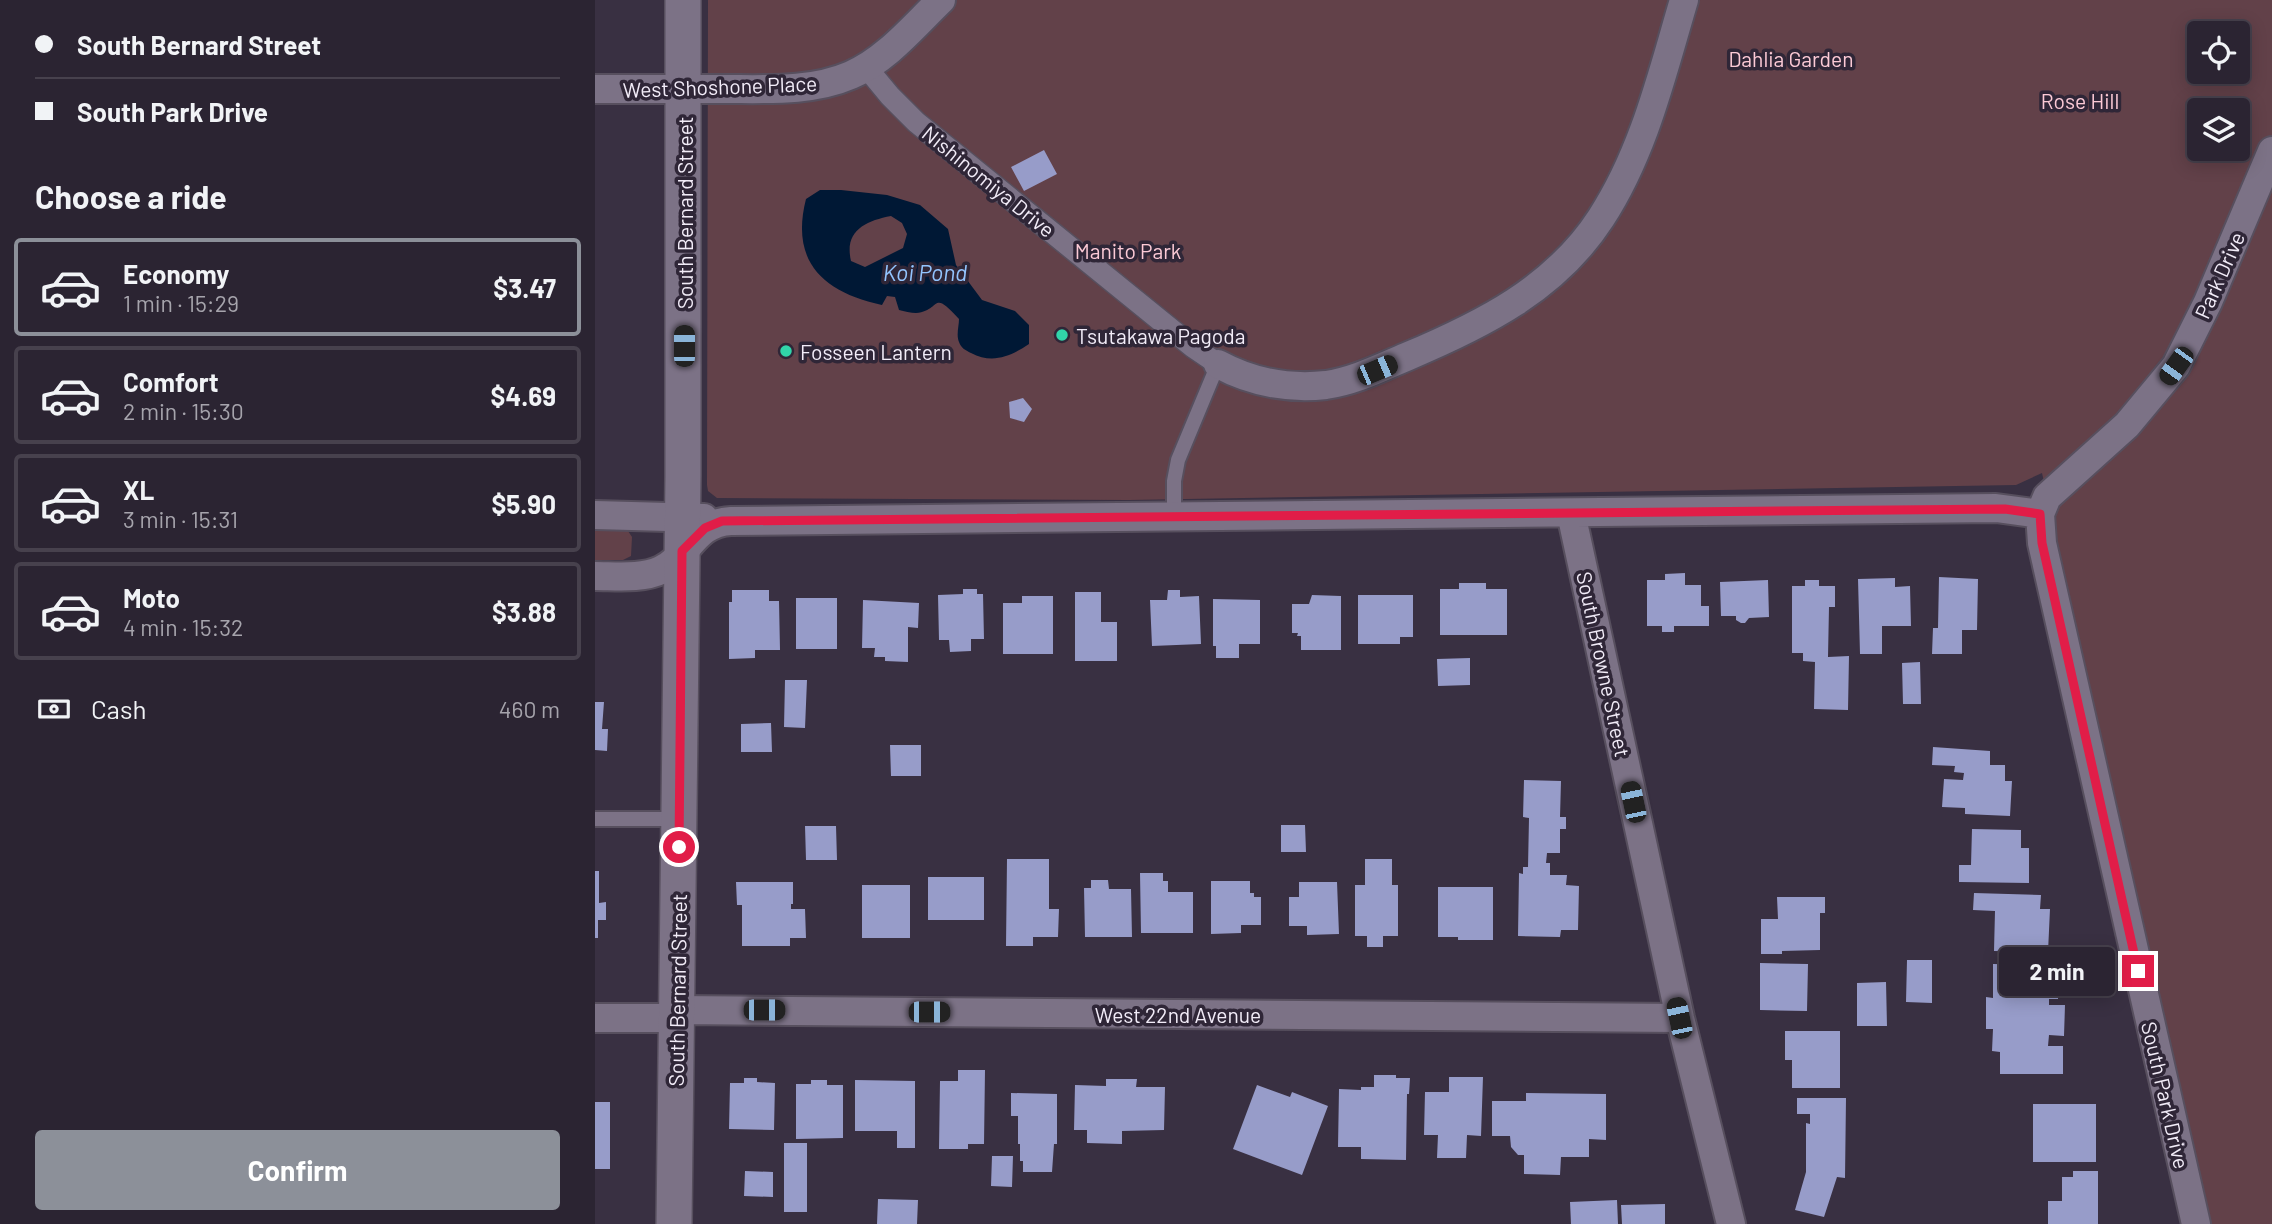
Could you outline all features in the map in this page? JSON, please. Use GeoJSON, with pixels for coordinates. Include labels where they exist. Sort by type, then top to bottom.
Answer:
{"type":"FeatureCollection","features":[{"type":"Feature","properties":{"kind":"street","name":"South Bernard Street"},"geometry":{"type":"LineString","coordinates":[[674,1224],[682,551],[684,0]]}},
{"type":"Feature","properties":{"kind":"street","name":"West Shoshone Place"},"geometry":{"type":"LineString","coordinates":[[595,89],[773,89],[816,86],[852,75],[866,67],[941,0]]}},
{"type":"Feature","properties":{"kind":"street","name":"Nishinomiya Drive"},"geometry":{"type":"LineString","coordinates":[[866,67],[916,122],[1193,347],[1241,375],[1269,383],[1313,386],[1344,381],[1377,370],[1473,327],[1508,308],[1542,284],[1571,257],[1588,237],[1625,176],[1646,124],[1684,0]]}},
{"type":"Feature","properties":{"kind":"street","name":"Park Drive"},"geometry":{"type":"LineString","coordinates":[[2040,514],[2051,492],[2127,425],[2176,366],[2208,302],[2272,151]]}},
{"type":"Feature","properties":{"kind":"street"},"geometry":{"type":"LineString","coordinates":[[595,576],[652,573],[669,565],[705,528],[722,521],[2005,509],[2040,514]]}},
{"type":"Feature","properties":{"kind":"street","name":"South Browne Street"},"geometry":{"type":"LineString","coordinates":[[1571,513],[1679,1018],[1731,1224]]}},
{"type":"Feature","properties":{"kind":"street","name":"South Park Drive"},"geometry":{"type":"LineString","coordinates":[[2040,514],[2042,543],[2196,1224]]}},
{"type":"Feature","properties":{"kind":"street"},"geometry":{"type":"LineString","coordinates":[[595,515],[731,521]]}},
{"type":"Feature","properties":{"kind":"street","name":"West 22nd Avenue"},"geometry":{"type":"LineString","coordinates":[[595,1018],[677,1014],[1679,1018]]}},
{"type":"Feature","properties":{"kind":"lane"},"geometry":{"type":"LineString","coordinates":[[1174,516],[1174,481],[1178,460],[1218,364]]}},
{"type":"Feature","properties":{"kind":"lane"},"geometry":{"type":"LineString","coordinates":[[595,819],[679,819]]}},
{"type":"Feature","properties":{"kind":"green space","name":"Manito Park"},"geometry":{"type":"Polygon","coordinates":[[[708,0],[2272,0],[2272,1224],[2211,1224],[2042,473],[2016,485],[1129,500],[717,498],[708,491],[708,0]]]}},
{"type":"Feature","properties":{"kind":"green space"},"geometry":{"type":"Polygon","coordinates":[[[595,531],[628,531],[632,537],[631,556],[623,560],[595,560],[595,531]]]}},
{"type":"Feature","properties":{"kind":"water","name":"Koi Pond"},"geometry":{"type":"Polygon","coordinates":[[[820,190],[841,190],[887,195],[920,205],[948,229],[956,265],[982,300],[1015,311],[1029,325],[1029,344],[1001,358],[986,358],[961,346],[958,336],[959,319],[940,303],[916,313],[899,310],[895,297],[887,296],[882,305],[843,292],[816,271],[807,257],[802,221],[806,199],[820,190]],[[891,216],[873,221],[859,229],[851,242],[851,261],[865,267],[903,248],[907,234],[902,223],[891,216]]]}},
{"type":"Feature","properties":{"kind":"building"},"geometry":{"type":"Polygon","coordinates":[[[1044,150],[1057,174],[1024,191],[1011,167],[1044,150]]]}},
{"type":"Feature","properties":{"kind":"building"},"geometry":{"type":"Polygon","coordinates":[[[1023,398],[1032,409],[1024,422],[1010,418],[1009,402],[1023,398]]]}},
{"type":"Feature","properties":{"kind":"building"},"geometry":{"type":"Polygon","coordinates":[[[1685,573],[1685,585],[1701,585],[1701,606],[1709,606],[1709,626],[1674,626],[1674,632],[1662,632],[1662,626],[1647,626],[1647,580],[1665,580],[1665,574],[1685,573]]]}},
{"type":"Feature","properties":{"kind":"building"},"geometry":{"type":"Polygon","coordinates":[[[1939,577],[1978,579],[1977,630],[1962,630],[1962,654],[1932,654],[1933,628],[1938,628],[1939,577]]]}},
{"type":"Feature","properties":{"kind":"building"},"geometry":{"type":"Polygon","coordinates":[[[1895,578],[1895,587],[1910,586],[1911,626],[1882,626],[1882,654],[1860,654],[1858,579],[1895,578]]]}},
{"type":"Feature","properties":{"kind":"building"},"geometry":{"type":"Polygon","coordinates":[[[1768,580],[1769,617],[1749,618],[1745,623],[1741,623],[1736,620],[1736,616],[1721,616],[1720,582],[1768,580]]]}},
{"type":"Feature","properties":{"kind":"building"},"geometry":{"type":"Polygon","coordinates":[[[1805,580],[1819,580],[1819,586],[1835,586],[1835,607],[1829,607],[1828,657],[1849,656],[1848,710],[1814,709],[1815,662],[1803,661],[1803,653],[1792,653],[1792,586],[1805,586],[1805,580]]]}},
{"type":"Feature","properties":{"kind":"building"},"geometry":{"type":"Polygon","coordinates":[[[1459,583],[1486,583],[1486,589],[1507,589],[1507,635],[1440,635],[1440,589],[1459,589],[1459,583]]]}},
{"type":"Feature","properties":{"kind":"building"},"geometry":{"type":"Polygon","coordinates":[[[963,589],[977,589],[977,594],[983,594],[984,639],[971,639],[971,651],[950,652],[949,640],[939,640],[938,595],[963,594],[963,589]]]}},
{"type":"Feature","properties":{"kind":"building"},"geometry":{"type":"Polygon","coordinates":[[[732,590],[769,590],[769,601],[779,601],[780,650],[755,650],[755,658],[729,659],[729,602],[732,602],[732,590]]]}},
{"type":"Feature","properties":{"kind":"building"},"geometry":{"type":"Polygon","coordinates":[[[1168,590],[1180,590],[1180,597],[1199,596],[1201,644],[1152,646],[1150,600],[1167,600],[1168,590]]]}},
{"type":"Feature","properties":{"kind":"building"},"geometry":{"type":"Polygon","coordinates":[[[1075,592],[1101,592],[1101,622],[1117,622],[1117,661],[1075,661],[1075,592]]]}},
{"type":"Feature","properties":{"kind":"building"},"geometry":{"type":"Polygon","coordinates":[[[1312,595],[1341,596],[1341,650],[1301,650],[1301,636],[1292,633],[1292,604],[1309,604],[1312,595]]]}},
{"type":"Feature","properties":{"kind":"building"},"geometry":{"type":"Polygon","coordinates":[[[1358,595],[1413,595],[1413,637],[1400,637],[1400,644],[1358,644],[1358,595]]]}},
{"type":"Feature","properties":{"kind":"building"},"geometry":{"type":"Polygon","coordinates":[[[1022,596],[1053,596],[1053,654],[1003,654],[1003,603],[1022,603],[1022,596]]]}},
{"type":"Feature","properties":{"kind":"building"},"geometry":{"type":"Polygon","coordinates":[[[796,598],[837,598],[837,649],[796,649],[796,598]]]}},
{"type":"Feature","properties":{"kind":"building"},"geometry":{"type":"Polygon","coordinates":[[[1213,599],[1260,600],[1260,644],[1239,644],[1239,658],[1216,658],[1216,646],[1213,646],[1213,599]]]}},
{"type":"Feature","properties":{"kind":"building"},"geometry":{"type":"Polygon","coordinates":[[[863,600],[919,603],[918,628],[908,627],[908,662],[885,661],[885,657],[874,657],[875,648],[862,648],[863,600]]]}},
{"type":"Feature","properties":{"kind":"building"},"geometry":{"type":"Polygon","coordinates":[[[1470,658],[1470,685],[1438,686],[1437,659],[1470,658]]]}},
{"type":"Feature","properties":{"kind":"building"},"geometry":{"type":"Polygon","coordinates":[[[1920,662],[1921,704],[1903,704],[1902,663],[1920,662]]]}},
{"type":"Feature","properties":{"kind":"building"},"geometry":{"type":"Polygon","coordinates":[[[785,680],[807,680],[805,728],[784,727],[785,680]]]}},
{"type":"Feature","properties":{"kind":"building"},"geometry":{"type":"Polygon","coordinates":[[[595,702],[604,702],[602,729],[608,729],[607,751],[595,750],[595,702]]]}},
{"type":"Feature","properties":{"kind":"building"},"geometry":{"type":"Polygon","coordinates":[[[771,723],[772,752],[741,752],[741,724],[771,723]]]}},
{"type":"Feature","properties":{"kind":"building"},"geometry":{"type":"Polygon","coordinates":[[[890,745],[921,745],[921,776],[891,776],[890,745]]]}},
{"type":"Feature","properties":{"kind":"building"},"geometry":{"type":"Polygon","coordinates":[[[1933,747],[1990,751],[1990,765],[2005,765],[2005,781],[2012,781],[2010,816],[1965,814],[1965,808],[1942,807],[1944,779],[1963,780],[1964,773],[1954,772],[1955,766],[1932,765],[1933,747]]]}},
{"type":"Feature","properties":{"kind":"building"},"geometry":{"type":"Polygon","coordinates":[[[1524,780],[1561,781],[1560,817],[1566,817],[1566,829],[1560,829],[1560,853],[1547,853],[1546,863],[1550,863],[1550,875],[1567,875],[1566,885],[1579,886],[1578,930],[1561,930],[1560,937],[1518,936],[1519,873],[1523,874],[1523,867],[1528,867],[1529,818],[1523,817],[1524,780]]]}},
{"type":"Feature","properties":{"kind":"building"},"geometry":{"type":"Polygon","coordinates":[[[1281,825],[1305,825],[1306,852],[1281,852],[1281,825]]]}},
{"type":"Feature","properties":{"kind":"building"},"geometry":{"type":"Polygon","coordinates":[[[805,826],[836,826],[837,860],[806,860],[805,826]]]}},
{"type":"Feature","properties":{"kind":"building"},"geometry":{"type":"Polygon","coordinates":[[[1972,829],[2021,830],[2021,848],[2029,848],[2029,883],[1959,882],[1959,865],[1971,865],[1972,829]]]}},
{"type":"Feature","properties":{"kind":"building"},"geometry":{"type":"Polygon","coordinates":[[[1007,859],[1049,859],[1049,909],[1059,909],[1058,937],[1033,937],[1033,946],[1006,946],[1007,859]]]}},
{"type":"Feature","properties":{"kind":"building"},"geometry":{"type":"Polygon","coordinates":[[[1365,859],[1392,859],[1392,885],[1398,885],[1398,936],[1383,936],[1383,947],[1367,947],[1367,936],[1355,936],[1355,885],[1365,885],[1365,859]]]}},
{"type":"Feature","properties":{"kind":"building"},"geometry":{"type":"Polygon","coordinates":[[[595,871],[599,871],[599,903],[606,902],[606,920],[598,920],[598,938],[595,938],[595,871]]]}},
{"type":"Feature","properties":{"kind":"building"},"geometry":{"type":"Polygon","coordinates":[[[1140,873],[1163,873],[1163,881],[1168,881],[1168,892],[1193,892],[1193,933],[1141,933],[1140,873]]]}},
{"type":"Feature","properties":{"kind":"building"},"geometry":{"type":"Polygon","coordinates":[[[928,877],[984,877],[984,920],[928,920],[928,877]]]}},
{"type":"Feature","properties":{"kind":"building"},"geometry":{"type":"Polygon","coordinates":[[[1091,880],[1108,880],[1109,889],[1131,889],[1132,937],[1085,937],[1084,888],[1091,888],[1091,880]]]}},
{"type":"Feature","properties":{"kind":"building"},"geometry":{"type":"Polygon","coordinates":[[[1211,881],[1250,881],[1250,893],[1254,893],[1254,897],[1261,897],[1261,925],[1241,925],[1241,933],[1211,934],[1211,881]]]}},
{"type":"Feature","properties":{"kind":"building"},"geometry":{"type":"Polygon","coordinates":[[[736,882],[793,882],[791,909],[805,909],[806,938],[790,938],[790,946],[742,946],[742,905],[737,905],[736,882]]]}},
{"type":"Feature","properties":{"kind":"building"},"geometry":{"type":"Polygon","coordinates":[[[1299,882],[1337,882],[1339,934],[1307,935],[1307,926],[1289,926],[1289,897],[1299,897],[1299,882]]]}},
{"type":"Feature","properties":{"kind":"building"},"geometry":{"type":"Polygon","coordinates":[[[862,885],[910,885],[910,938],[862,938],[862,885]]]}},
{"type":"Feature","properties":{"kind":"building"},"geometry":{"type":"Polygon","coordinates":[[[1438,887],[1493,887],[1493,940],[1438,937],[1438,887]]]}},
{"type":"Feature","properties":{"kind":"building"},"geometry":{"type":"Polygon","coordinates":[[[1974,893],[2041,895],[2040,909],[2050,909],[2048,952],[1994,951],[1995,911],[1973,910],[1974,893]]]}},
{"type":"Feature","properties":{"kind":"building"},"geometry":{"type":"Polygon","coordinates":[[[1777,897],[1825,897],[1825,913],[1820,913],[1820,950],[1761,954],[1761,919],[1778,919],[1777,897]]]}},
{"type":"Feature","properties":{"kind":"building"},"geometry":{"type":"Polygon","coordinates":[[[1907,960],[1932,960],[1932,1003],[1906,1002],[1907,960]]]}},
{"type":"Feature","properties":{"kind":"building"},"geometry":{"type":"Polygon","coordinates":[[[1760,963],[1808,964],[1807,1011],[1760,1010],[1760,963]]]}},
{"type":"Feature","properties":{"kind":"building"},"geometry":{"type":"Polygon","coordinates":[[[1993,964],[2058,965],[2058,999],[2049,999],[2049,1005],[2065,1005],[2064,1036],[2049,1035],[2048,1046],[2063,1046],[2063,1074],[2000,1074],[2000,1052],[1992,1051],[1993,1029],[1986,1029],[1986,997],[1993,998],[1993,964]]]}},
{"type":"Feature","properties":{"kind":"building"},"geometry":{"type":"Polygon","coordinates":[[[1886,982],[1887,1026],[1857,1026],[1857,983],[1886,982]]]}},
{"type":"Feature","properties":{"kind":"building"},"geometry":{"type":"Polygon","coordinates":[[[1785,1031],[1840,1031],[1840,1088],[1792,1088],[1792,1060],[1785,1060],[1785,1031]]]}},
{"type":"Feature","properties":{"kind":"building"},"geometry":{"type":"Polygon","coordinates":[[[958,1070],[985,1070],[984,1144],[968,1144],[968,1149],[939,1149],[940,1081],[958,1081],[958,1070]]]}},
{"type":"Feature","properties":{"kind":"building"},"geometry":{"type":"Polygon","coordinates":[[[1374,1075],[1410,1078],[1407,1094],[1406,1160],[1361,1159],[1361,1147],[1338,1147],[1339,1089],[1361,1090],[1361,1087],[1374,1087],[1374,1075]]]}},
{"type":"Feature","properties":{"kind":"building"},"geometry":{"type":"Polygon","coordinates":[[[1449,1077],[1483,1077],[1481,1136],[1467,1135],[1466,1158],[1437,1158],[1438,1135],[1424,1135],[1425,1092],[1449,1092],[1449,1077]]]}},
{"type":"Feature","properties":{"kind":"building"},"geometry":{"type":"Polygon","coordinates":[[[744,1078],[775,1083],[774,1130],[729,1129],[730,1083],[744,1083],[744,1078]]]}},
{"type":"Feature","properties":{"kind":"building"},"geometry":{"type":"Polygon","coordinates":[[[1106,1079],[1137,1079],[1136,1087],[1165,1087],[1164,1130],[1122,1131],[1122,1144],[1087,1143],[1087,1130],[1074,1130],[1075,1085],[1106,1086],[1106,1079]]]}},
{"type":"Feature","properties":{"kind":"building"},"geometry":{"type":"Polygon","coordinates":[[[811,1080],[827,1080],[827,1085],[843,1085],[843,1138],[796,1139],[796,1084],[811,1084],[811,1080]]]}},
{"type":"Feature","properties":{"kind":"building"},"geometry":{"type":"Polygon","coordinates":[[[855,1080],[915,1081],[915,1148],[897,1148],[897,1131],[855,1131],[855,1080]]]}},
{"type":"Feature","properties":{"kind":"building"},"geometry":{"type":"Polygon","coordinates":[[[1257,1085],[1290,1097],[1292,1092],[1328,1106],[1302,1175],[1233,1149],[1257,1085]]]}},
{"type":"Feature","properties":{"kind":"building"},"geometry":{"type":"Polygon","coordinates":[[[1011,1093],[1057,1094],[1057,1144],[1054,1144],[1052,1172],[1023,1172],[1018,1144],[1018,1116],[1011,1116],[1011,1093]]]}},
{"type":"Feature","properties":{"kind":"building"},"geometry":{"type":"Polygon","coordinates":[[[1526,1093],[1606,1094],[1606,1140],[1589,1139],[1589,1157],[1561,1157],[1560,1175],[1524,1174],[1524,1155],[1518,1155],[1511,1147],[1510,1136],[1492,1136],[1492,1101],[1526,1101],[1526,1093]]]}},
{"type":"Feature","properties":{"kind":"building"},"geometry":{"type":"Polygon","coordinates":[[[1797,1098],[1846,1098],[1845,1178],[1837,1177],[1824,1217],[1795,1210],[1806,1172],[1806,1123],[1810,1124],[1810,1114],[1797,1114],[1797,1098]]]}},
{"type":"Feature","properties":{"kind":"building"},"geometry":{"type":"Polygon","coordinates":[[[595,1102],[610,1102],[610,1169],[595,1169],[595,1102]]]}},
{"type":"Feature","properties":{"kind":"building"},"geometry":{"type":"Polygon","coordinates":[[[2033,1104],[2096,1104],[2096,1162],[2033,1162],[2033,1104]]]}},
{"type":"Feature","properties":{"kind":"building"},"geometry":{"type":"Polygon","coordinates":[[[784,1143],[807,1143],[807,1212],[784,1212],[784,1143]]]}},
{"type":"Feature","properties":{"kind":"building"},"geometry":{"type":"Polygon","coordinates":[[[992,1156],[1013,1156],[1012,1187],[991,1186],[992,1156]]]}},
{"type":"Feature","properties":{"kind":"building"},"geometry":{"type":"Polygon","coordinates":[[[745,1171],[773,1172],[773,1197],[744,1196],[745,1171]]]}},
{"type":"Feature","properties":{"kind":"building"},"geometry":{"type":"Polygon","coordinates":[[[2073,1171],[2098,1171],[2098,1224],[2048,1224],[2048,1201],[2062,1201],[2062,1177],[2073,1177],[2073,1171]]]}},
{"type":"Feature","properties":{"kind":"building"},"geometry":{"type":"Polygon","coordinates":[[[878,1199],[918,1200],[917,1224],[877,1224],[878,1199]]]}},
{"type":"Feature","properties":{"kind":"building"},"geometry":{"type":"Polygon","coordinates":[[[1617,1200],[1618,1224],[1571,1224],[1570,1202],[1617,1200]]]}},
{"type":"Feature","properties":{"kind":"building"},"geometry":{"type":"Polygon","coordinates":[[[1665,1204],[1665,1224],[1622,1224],[1621,1205],[1665,1204]]]}},
{"type":"Feature","properties":{"kind":"place","name":"Tsutakawa Pagoda"},"geometry":{"type":"Point","coordinates":[1062,335]}},
{"type":"Feature","properties":{"kind":"place","name":"Fosseen Lantern"},"geometry":{"type":"Point","coordinates":[786,351]}},
{"type":"Feature","properties":{"kind":"route"},"geometry":{"type":"LineString","coordinates":[[679,847],[682,551],[705,528],[722,521],[2023,510],[2040,514],[2042,543],[2138,971]]}},
{"type":"Feature","properties":{"kind":"park label","name":"Dahlia Garden"},"geometry":{"type":"Point","coordinates":[1791,58]}},
{"type":"Feature","properties":{"kind":"park label","name":"Rose Hill"},"geometry":{"type":"Point","coordinates":[2080,100]}}]}
